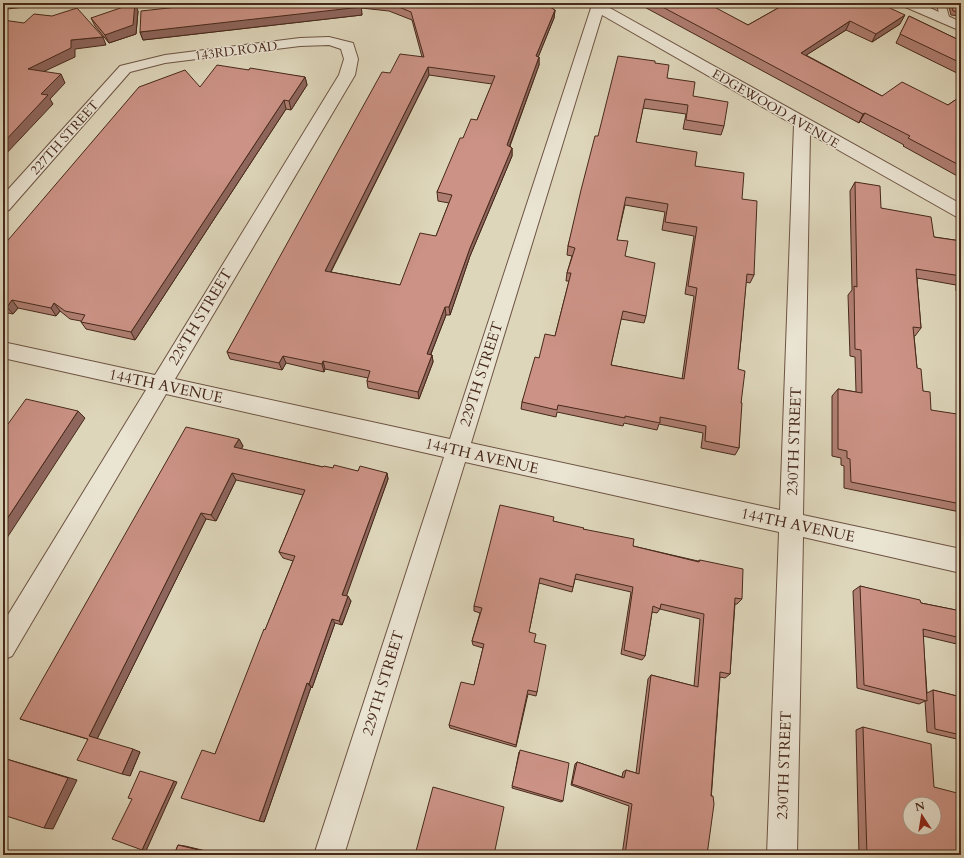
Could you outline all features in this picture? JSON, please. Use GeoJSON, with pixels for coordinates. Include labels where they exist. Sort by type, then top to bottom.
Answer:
{"type":"FeatureCollection","features":[{"type":"Feature","properties":{"kind":"main road"},"geometry":{"type":"LineString","coordinates":[[3,5],[23,3]]}},
{"type":"Feature","properties":{"kind":"street"},"geometry":{"type":"LineString","coordinates":[[908,3],[961,27]]}},
{"type":"Feature","properties":{"kind":"street","name":"EDGEWOOD AVENUE"},"geometry":{"type":"LineString","coordinates":[[594,5],[961,212]]}},
{"type":"Feature","properties":{"kind":"street","name":"229TH STREET"},"geometry":{"type":"LineString","coordinates":[[329,855],[457,450],[594,5]]}},
{"type":"Feature","properties":{"kind":"street","name":"143RD ROAD"},"geometry":{"type":"LineString","coordinates":[[125,69],[165,59],[300,42],[329,41],[348,46]]}},
{"type":"Feature","properties":{"kind":"street","name":"228TH STREET"},"geometry":{"type":"LineString","coordinates":[[3,647],[180,349],[347,75],[351,59],[348,46]]}},
{"type":"Feature","properties":{"kind":"street","name":"227TH STREET"},"geometry":{"type":"LineString","coordinates":[[3,206],[125,69]]}},
{"type":"Feature","properties":{"kind":"street","name":"230TH STREET"},"geometry":{"type":"LineString","coordinates":[[782,855],[802,123]]}},
{"type":"Feature","properties":{"kind":"street","name":"144TH AVENUE"},"geometry":{"type":"LineString","coordinates":[[3,350],[961,561]]}},
{"type":"Feature","properties":{"kind":"lane"},"geometry":{"type":"LineString","coordinates":[[941,3],[945,20]]}},
{"type":"Feature","properties":{"kind":"building"},"geometry":{"type":"Polygon","coordinates":[[[135,3],[133,25],[105,35],[91,18],[135,3]]]}},
{"type":"Feature","properties":{"kind":"building"},"geometry":{"type":"Polygon","coordinates":[[[214,3],[361,3],[361,7],[140,32],[141,11],[214,3]]]}},
{"type":"Feature","properties":{"kind":"building"},"geometry":{"type":"Polygon","coordinates":[[[389,3],[543,3],[555,10],[536,56],[539,57],[507,145],[512,148],[470,248],[449,307],[445,307],[427,354],[432,355],[418,392],[367,381],[370,371],[323,361],[322,364],[283,356],[279,363],[227,352],[382,72],[390,73],[400,54],[424,57],[411,12],[389,3]],[[428,67],[325,271],[400,285],[420,233],[436,236],[452,195],[437,192],[460,138],[463,138],[471,119],[477,120],[495,76],[428,67]]]}},
{"type":"Feature","properties":{"kind":"building"},"geometry":{"type":"Polygon","coordinates":[[[655,3],[707,3],[748,25],[787,3],[879,3],[905,15],[876,34],[850,21],[801,53],[882,96],[902,82],[948,105],[961,96],[961,166],[908,138],[910,136],[865,113],[863,114],[655,3]]]}},
{"type":"Feature","properties":{"kind":"building"},"geometry":{"type":"Polygon","coordinates":[[[951,3],[961,3],[961,12],[953,11],[951,3]]]}},
{"type":"Feature","properties":{"kind":"building"},"geometry":{"type":"Polygon","coordinates":[[[77,8],[103,37],[71,40],[71,48],[28,69],[61,74],[41,94],[48,95],[3,143],[3,20],[24,23],[34,14],[52,16],[77,8]]]}},
{"type":"Feature","properties":{"kind":"building"},"geometry":{"type":"Polygon","coordinates":[[[909,16],[961,41],[961,63],[900,34],[909,16]]]}},
{"type":"Feature","properties":{"kind":"building"},"geometry":{"type":"Polygon","coordinates":[[[618,56],[655,61],[655,63],[669,65],[667,78],[695,82],[693,96],[728,102],[724,126],[686,120],[688,105],[645,99],[636,142],[697,152],[695,166],[744,173],[742,199],[757,201],[754,275],[747,274],[738,369],[745,371],[741,403],[739,448],[705,441],[706,426],[660,417],[660,423],[558,405],[557,410],[522,402],[535,357],[539,358],[545,334],[555,336],[571,273],[567,273],[575,248],[568,246],[595,136],[598,136],[618,56]],[[626,197],[617,240],[628,241],[625,256],[655,263],[646,316],[623,311],[611,365],[684,379],[697,288],[688,286],[697,227],[665,222],[668,204],[626,197]]]}},
{"type":"Feature","properties":{"kind":"building"},"geometry":{"type":"Polygon","coordinates":[[[217,65],[249,70],[250,68],[305,77],[289,101],[284,100],[131,332],[81,322],[85,315],[65,311],[54,303],[51,308],[12,300],[7,307],[3,306],[3,246],[139,87],[185,70],[200,87],[217,65]]]}},
{"type":"Feature","properties":{"kind":"building"},"geometry":{"type":"Polygon","coordinates":[[[855,182],[880,186],[881,208],[931,217],[934,237],[961,241],[961,276],[916,269],[921,328],[913,327],[917,368],[921,369],[923,391],[930,392],[931,410],[957,414],[961,446],[961,504],[851,482],[850,459],[847,458],[847,451],[838,449],[838,389],[862,393],[861,350],[855,349],[854,286],[857,287],[855,182]]]}},
{"type":"Feature","properties":{"kind":"building"},"geometry":{"type":"Polygon","coordinates":[[[26,399],[78,411],[3,525],[3,431],[26,399]]]}},
{"type":"Feature","properties":{"kind":"building"},"geometry":{"type":"Polygon","coordinates":[[[186,427],[239,439],[234,447],[323,467],[333,468],[334,465],[358,471],[360,466],[387,473],[342,595],[348,596],[339,621],[332,619],[309,684],[307,683],[259,821],[181,798],[202,750],[215,754],[264,629],[265,630],[295,556],[279,552],[305,490],[232,473],[211,515],[201,513],[89,736],[133,749],[122,774],[77,760],[88,739],[20,719],[186,427]]]}},
{"type":"Feature","properties":{"kind":"building"},"geometry":{"type":"Polygon","coordinates":[[[500,505],[554,517],[553,521],[584,528],[583,529],[634,539],[633,546],[699,562],[700,560],[743,569],[742,599],[735,598],[730,674],[720,672],[711,796],[713,796],[714,804],[707,855],[625,855],[632,804],[572,784],[577,762],[624,778],[626,770],[639,774],[651,675],[698,687],[704,614],[661,604],[660,609],[653,606],[645,656],[624,650],[633,587],[576,574],[573,587],[540,578],[529,632],[536,634],[534,642],[546,645],[537,692],[528,690],[516,745],[449,725],[461,682],[474,685],[484,644],[472,641],[482,608],[474,606],[500,505]]]}},
{"type":"Feature","properties":{"kind":"building"},"geometry":{"type":"Polygon","coordinates":[[[860,586],[920,600],[921,603],[961,611],[961,638],[923,629],[927,701],[864,685],[860,586]]]}},
{"type":"Feature","properties":{"kind":"building"},"geometry":{"type":"Polygon","coordinates":[[[933,690],[961,697],[961,735],[935,729],[933,690]]]}},
{"type":"Feature","properties":{"kind":"building"},"geometry":{"type":"Polygon","coordinates":[[[863,727],[931,744],[934,787],[961,794],[961,855],[940,851],[941,855],[867,855],[863,727]]]}},
{"type":"Feature","properties":{"kind":"building"},"geometry":{"type":"Polygon","coordinates":[[[520,750],[569,763],[563,801],[512,786],[520,750]]]}},
{"type":"Feature","properties":{"kind":"building"},"geometry":{"type":"Polygon","coordinates":[[[3,758],[68,778],[44,828],[3,815],[3,758]]]}},
{"type":"Feature","properties":{"kind":"building"},"geometry":{"type":"Polygon","coordinates":[[[140,771],[174,781],[142,850],[112,839],[132,799],[128,798],[140,771]]]}},
{"type":"Feature","properties":{"kind":"building"},"geometry":{"type":"Polygon","coordinates":[[[433,787],[504,807],[494,855],[415,855],[433,787]]]}},
{"type":"Feature","properties":{"kind":"building"},"geometry":{"type":"Polygon","coordinates":[[[178,845],[220,855],[174,855],[178,845]]]}}]}
